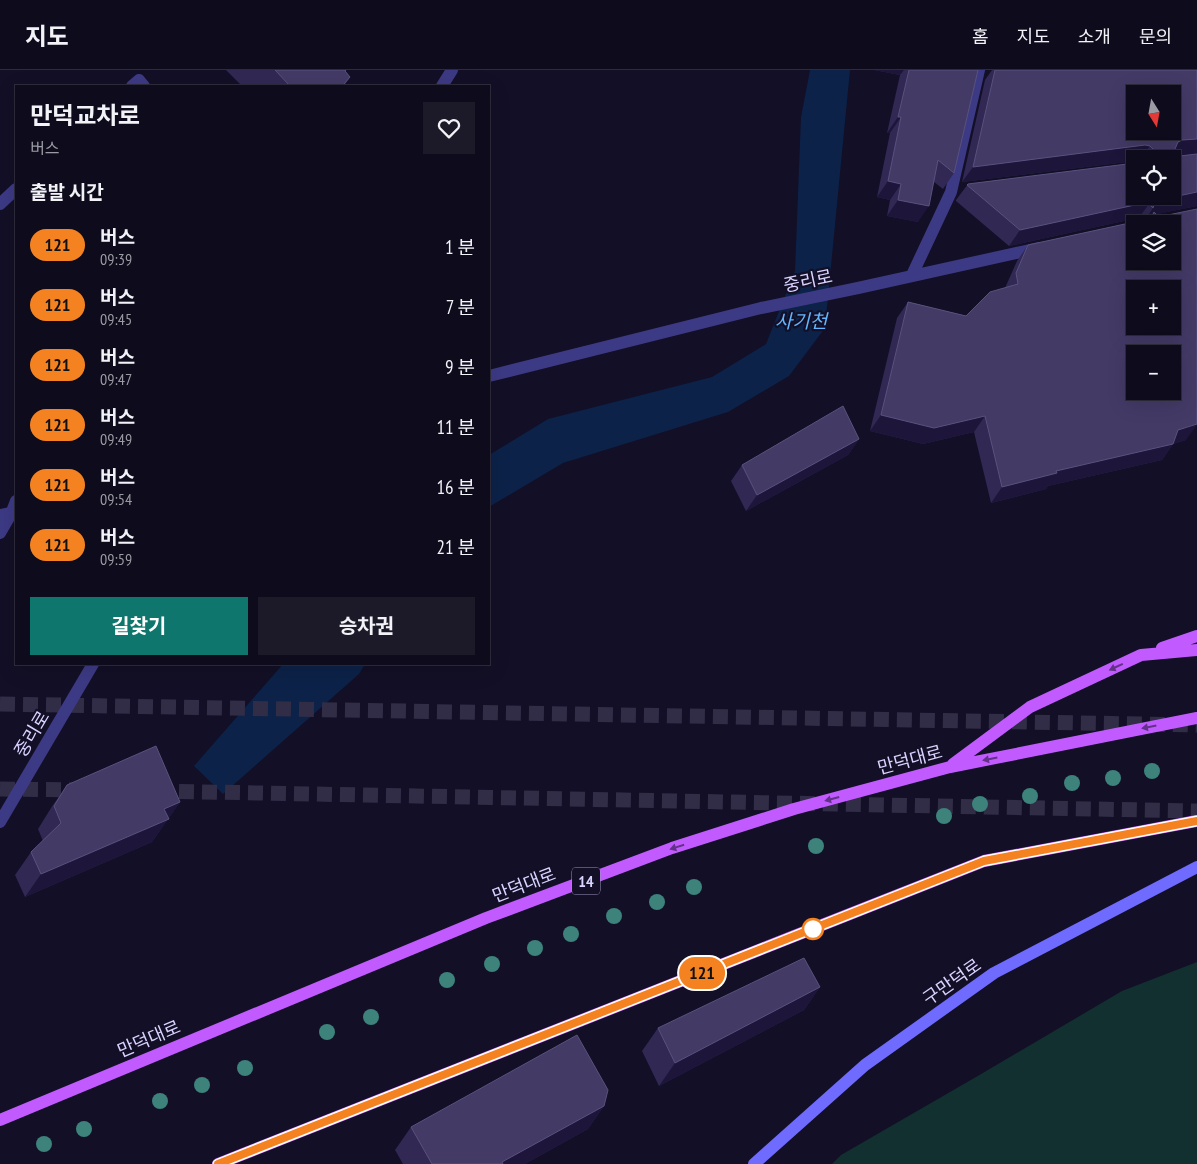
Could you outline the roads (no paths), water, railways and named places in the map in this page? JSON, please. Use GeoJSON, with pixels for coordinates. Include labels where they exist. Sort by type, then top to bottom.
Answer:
{"type":"FeatureCollection","features":[{"type":"Feature","properties":{"kind":"main road"},"geometry":{"type":"LineString","coordinates":[[950,767],[1030,707],[1141,655],[1197,636]]}},
{"type":"Feature","properties":{"kind":"main road"},"geometry":{"type":"LineString","coordinates":[[1141,655],[1197,650]]}},
{"type":"Feature","properties":{"kind":"main road","name":"만덕대로"},"geometry":{"type":"LineString","coordinates":[[0,1120],[486,918],[672,848],[794,809],[950,767],[1197,718]]}},
{"type":"Feature","properties":{"kind":"main road"},"geometry":{"type":"LineString","coordinates":[[218,1164],[234,1161],[984,861],[1197,821]]}},
{"type":"Feature","properties":{"kind":"main road","name":"구만덕로"},"geometry":{"type":"LineString","coordinates":[[754,1164],[865,1065],[994,973],[1197,867]]}},
{"type":"Feature","properties":{"kind":"street"},"geometry":{"type":"LineString","coordinates":[[443,85],[452,70]]}},
{"type":"Feature","properties":{"kind":"street"},"geometry":{"type":"LineString","coordinates":[[912,275],[956,191],[980,70]]}},
{"type":"Feature","properties":{"kind":"street"},"geometry":{"type":"LineString","coordinates":[[133,85],[139,80],[143,85]]}},
{"type":"Feature","properties":{"kind":"street"},"geometry":{"type":"LineString","coordinates":[[0,204],[15,190]]}},
{"type":"Feature","properties":{"kind":"street","name":"중리로"},"geometry":{"type":"LineString","coordinates":[[490,376],[761,308],[1048,246]]}},
{"type":"Feature","properties":{"kind":"street"},"geometry":{"type":"LineString","coordinates":[[0,533],[15,503]]}},
{"type":"Feature","properties":{"kind":"street","name":"중리로"},"geometry":{"type":"LineString","coordinates":[[0,822],[92,665]]}},
{"type":"Feature","properties":{"kind":"water","name":"사기천"},"geometry":{"type":"Polygon","coordinates":[[[810,70],[850,70],[825,328],[789,376],[728,412],[563,463],[490,506],[490,454],[548,419],[712,377],[766,344],[795,271],[801,117],[810,70]]]}},
{"type":"Feature","properties":{"kind":"water"},"geometry":{"type":"Polygon","coordinates":[[[282,665],[364,665],[359,674],[223,794],[194,766],[282,665]]]}},
{"type":"Feature","properties":{"kind":"tunnel"},"geometry":{"type":"LineString","coordinates":[[0,704],[1197,725]]}},
{"type":"Feature","properties":{"kind":"tunnel"},"geometry":{"type":"LineString","coordinates":[[0,789],[83,790]]}},
{"type":"Feature","properties":{"kind":"tunnel"},"geometry":{"type":"LineString","coordinates":[[156,791],[1197,811]]}}]}
